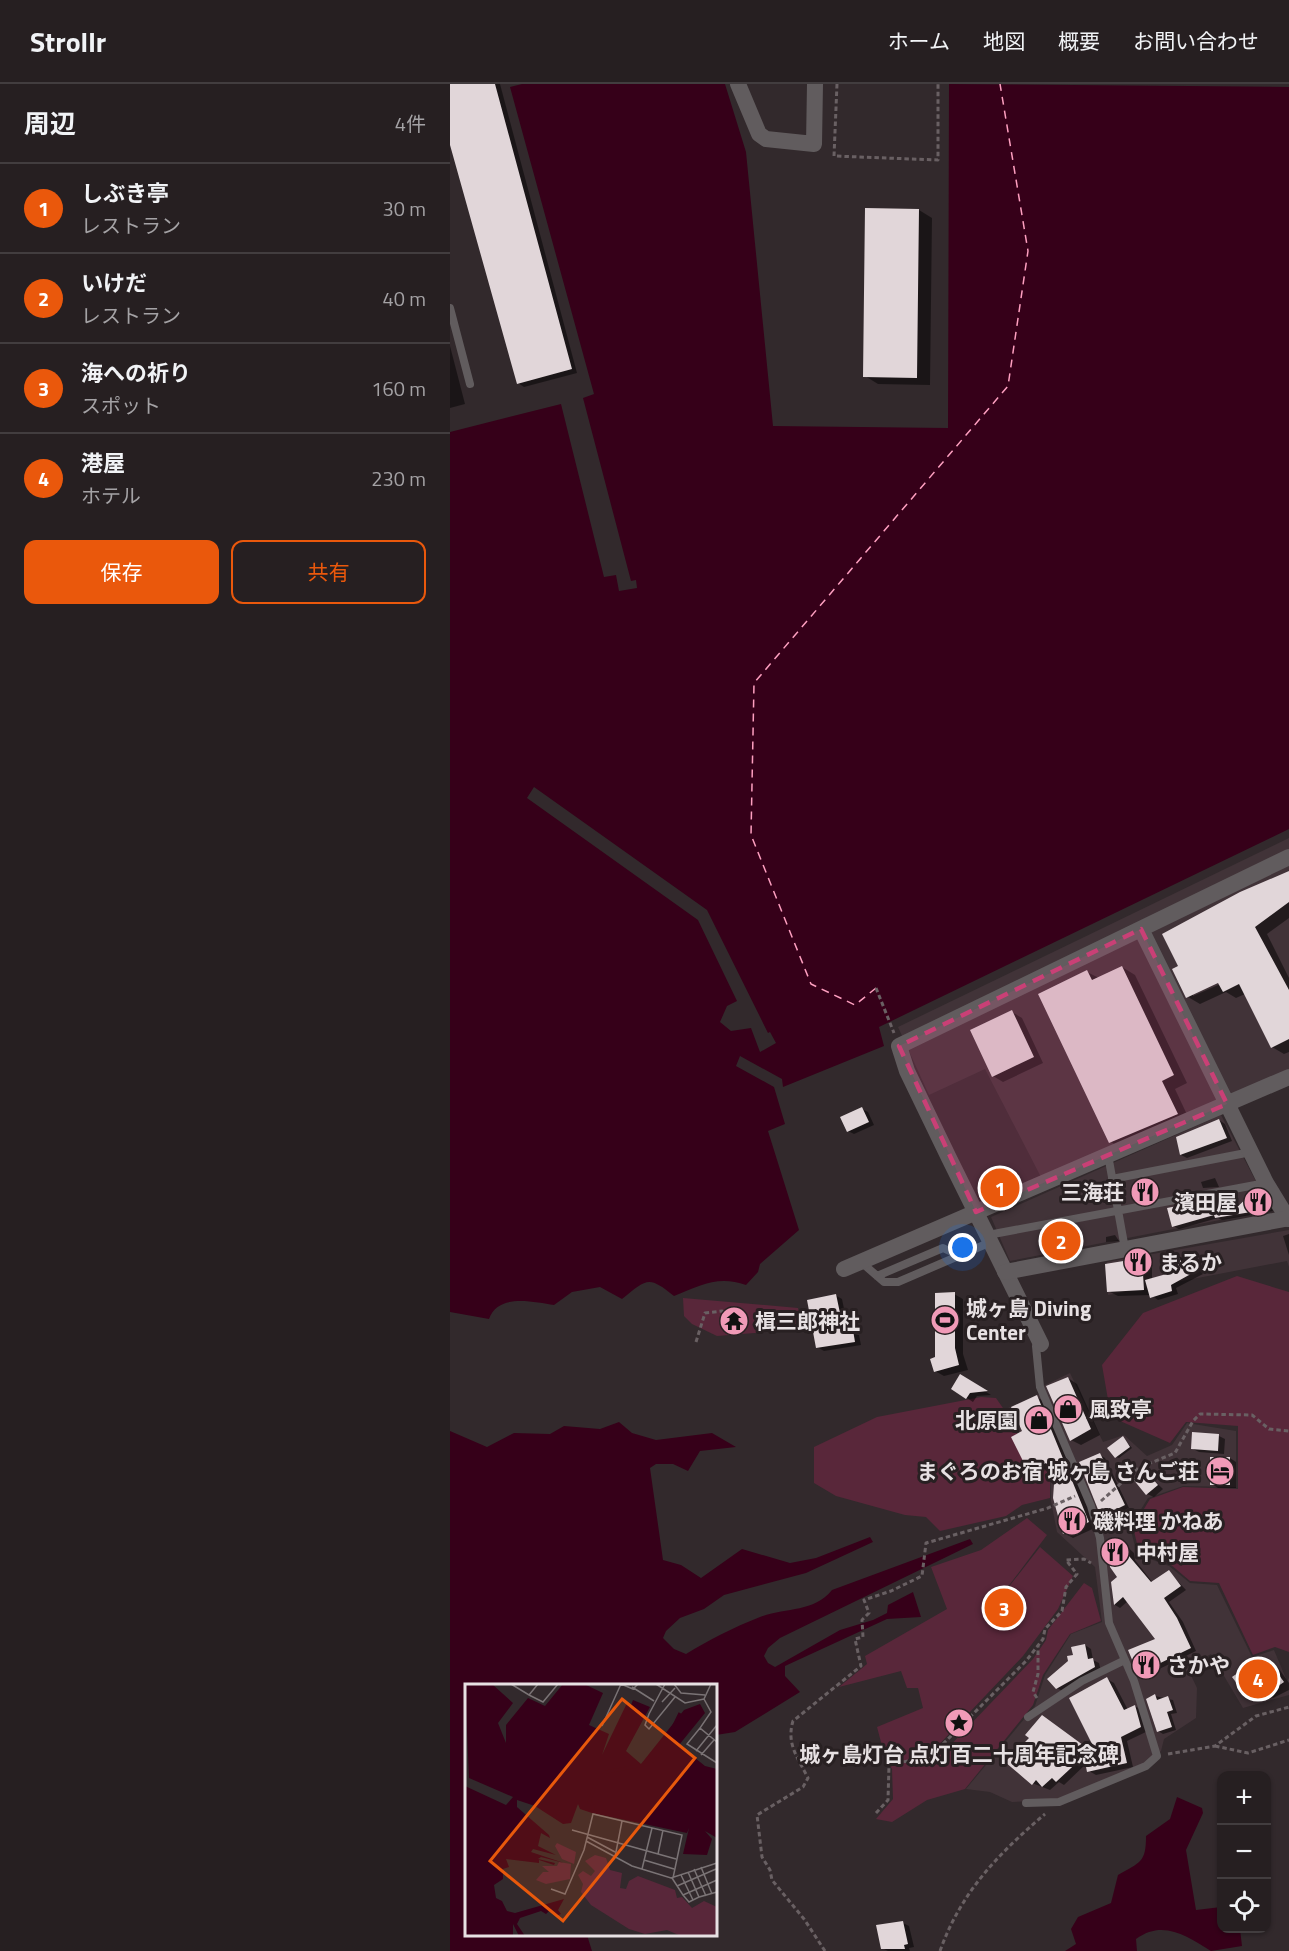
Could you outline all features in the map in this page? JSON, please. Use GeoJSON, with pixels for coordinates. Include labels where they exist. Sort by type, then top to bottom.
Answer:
{"type":"FeatureCollection","features":[{"type":"Feature","properties":{"kind":"street"},"geometry":{"type":"LineString","coordinates":[[738,84],[759,134],[766,139],[814,144],[815,84]]}},
{"type":"Feature","properties":{"kind":"street"},"geometry":{"type":"LineString","coordinates":[[1041,1344],[907,1071],[899,1046],[1289,856]]}},
{"type":"Feature","properties":{"kind":"street"},"geometry":{"type":"LineString","coordinates":[[1005,1272],[1288,1219],[1266,1184],[1141,929]]}},
{"type":"Feature","properties":{"kind":"street"},"geometry":{"type":"LineString","coordinates":[[844,1269],[1289,1077]]}},
{"type":"Feature","properties":{"kind":"lane"},"geometry":{"type":"LineString","coordinates":[[450,308],[470,384]]}},
{"type":"Feature","properties":{"kind":"lane"},"geometry":{"type":"LineString","coordinates":[[1112,1179],[1251,1152]]}},
{"type":"Feature","properties":{"kind":"lane"},"geometry":{"type":"LineString","coordinates":[[1108,1155],[1125,1249]]}},
{"type":"Feature","properties":{"kind":"lane"},"geometry":{"type":"LineString","coordinates":[[861,1262],[884,1282],[898,1282],[960,1256],[990,1239],[1118,1210],[1266,1184]]}},
{"type":"Feature","properties":{"kind":"lane"},"geometry":{"type":"LineString","coordinates":[[877,1276],[943,1248],[960,1256]]}},
{"type":"Feature","properties":{"kind":"lane"},"geometry":{"type":"LineString","coordinates":[[1026,1803],[1059,1802],[1146,1766],[1158,1756],[1134,1681],[1109,1623],[1100,1538],[1091,1506],[1040,1387],[1036,1346],[1041,1344]]}},
{"type":"Feature","properties":{"kind":"lane"},"geometry":{"type":"LineString","coordinates":[[1028,1717],[1082,1681],[1125,1660]]}},
{"type":"Feature","properties":{"kind":"path"},"geometry":{"type":"LineString","coordinates":[[837,84],[834,156],[938,160],[938,84]]}},
{"type":"Feature","properties":{"kind":"path"},"geometry":{"type":"LineString","coordinates":[[876,988],[899,1046]]}},
{"type":"Feature","properties":{"kind":"path"},"geometry":{"type":"LineString","coordinates":[[696,1342],[705,1313],[722,1311],[730,1318]]}},
{"type":"Feature","properties":{"kind":"path"},"geometry":{"type":"LineString","coordinates":[[1091,1506],[1108,1498],[1122,1480],[1137,1468],[1175,1452],[1193,1421],[1200,1414],[1252,1415],[1269,1429],[1289,1431]]}},
{"type":"Feature","properties":{"kind":"path"},"geometry":{"type":"LineString","coordinates":[[825,1951],[804,1919],[772,1880],[771,1869],[762,1857],[757,1815],[803,1787],[808,1778],[792,1751],[790,1733],[793,1721],[861,1665],[855,1640],[863,1637],[862,1620],[869,1613],[864,1600],[891,1591],[922,1576],[926,1543],[1048,1508],[1085,1491]]}},
{"type":"Feature","properties":{"kind":"path"},"geometry":{"type":"LineString","coordinates":[[876,1813],[888,1800],[889,1765],[931,1756],[1043,1639],[1045,1629],[1062,1611],[1066,1587],[1077,1574],[1066,1560],[1084,1559],[1102,1570]]}},
{"type":"Feature","properties":{"kind":"path"},"geometry":{"type":"LineString","coordinates":[[1038,1645],[1038,1674],[1033,1692],[1043,1707]]}},
{"type":"Feature","properties":{"kind":"path"},"geometry":{"type":"LineString","coordinates":[[1215,1746],[1256,1716],[1289,1707]]}},
{"type":"Feature","properties":{"kind":"path"},"geometry":{"type":"LineString","coordinates":[[1158,1756],[1215,1746],[1248,1753],[1289,1740]]}},
{"type":"Feature","properties":{"kind":"path"},"geometry":{"type":"LineString","coordinates":[[940,1951],[950,1923],[987,1868],[1059,1802]]}},
{"type":"Feature","properties":{"kind":"highlighted area"},"geometry":{"type":"Polygon","coordinates":[[[1141,929],[1227,1104],[976,1212],[899,1046],[1141,929]]]}},
{"type":"Feature","properties":{"kind":"shaded area"},"geometry":{"type":"Polygon","coordinates":[[[522,84],[725,84],[746,152],[773,426],[948,428],[949,84],[1289,87],[1289,829],[879,1027],[884,1046],[783,1087],[782,1079],[740,1056],[736,1066],[774,1087],[785,1124],[768,1131],[799,1230],[760,1264],[758,1272],[746,1285],[718,1281],[674,1296],[653,1282],[648,1282],[637,1287],[622,1299],[600,1287],[572,1292],[554,1305],[527,1301],[508,1302],[500,1305],[489,1319],[450,1312],[450,432],[561,404],[604,577],[616,575],[619,591],[637,588],[636,580],[631,581],[583,398],[594,394],[510,87],[522,84]]]}},
{"type":"Feature","properties":{"kind":"shaded area"},"geometry":{"type":"Polygon","coordinates":[[[1289,838],[1289,1074],[1043,1181],[985,1069],[929,1095],[898,1027],[1289,838]]]}},
{"type":"Feature","properties":{"kind":"shaded area"},"geometry":{"type":"Polygon","coordinates":[[[1221,1115],[1271,1210],[1010,1261],[991,1217],[1221,1115]]]}},
{"type":"Feature","properties":{"kind":"shaded area"},"geometry":{"type":"Polygon","coordinates":[[[1289,1230],[1289,1267],[1287,1261],[1108,1295],[1107,1262],[1289,1230]]]}},
{"type":"Feature","properties":{"kind":"shaded area"},"geometry":{"type":"Polygon","coordinates":[[[1237,1276],[1289,1292],[1289,1652],[1275,1647],[1253,1655],[1219,1583],[1190,1581],[1170,1564],[1139,1552],[1133,1527],[1150,1499],[1183,1487],[1238,1489],[1238,1426],[1186,1422],[1170,1443],[1111,1417],[1102,1365],[1143,1313],[1237,1276]]]}},
{"type":"Feature","properties":{"kind":"shaded area"},"geometry":{"type":"Polygon","coordinates":[[[683,1298],[798,1308],[802,1329],[717,1336],[692,1324],[684,1316],[683,1298]]]}},
{"type":"Feature","properties":{"kind":"shaded area"},"geometry":{"type":"Polygon","coordinates":[[[1070,1373],[1103,1442],[1124,1435],[1147,1456],[1172,1445],[1187,1423],[1236,1431],[1236,1487],[1183,1486],[1148,1498],[1130,1527],[1137,1554],[1169,1566],[1190,1583],[1217,1585],[1252,1657],[1274,1650],[1287,1681],[1289,1678],[1289,1695],[1243,1708],[1211,1654],[1187,1667],[1197,1688],[1196,1718],[1164,1739],[1161,1751],[1143,1765],[1058,1800],[1012,1802],[990,1792],[966,1789],[1035,1706],[1045,1675],[1071,1634],[1102,1622],[1095,1567],[1057,1532],[1051,1501],[1050,1469],[1029,1461],[1008,1408],[1041,1393],[1039,1388],[1070,1373]]]}},
{"type":"Feature","properties":{"kind":"shaded area"},"geometry":{"type":"Polygon","coordinates":[[[981,1397],[996,1398],[1014,1424],[1028,1464],[1050,1470],[1050,1498],[1022,1505],[1006,1516],[940,1531],[926,1517],[905,1515],[836,1496],[814,1483],[814,1447],[877,1417],[981,1397]]]}},
{"type":"Feature","properties":{"kind":"shaded area"},"geometry":{"type":"Polygon","coordinates":[[[619,1422],[632,1433],[656,1440],[712,1433],[736,1447],[700,1451],[688,1471],[673,1464],[656,1464],[650,1468],[663,1560],[681,1565],[701,1578],[742,1549],[790,1563],[816,1558],[870,1537],[873,1542],[806,1573],[724,1595],[704,1609],[680,1618],[666,1631],[663,1638],[674,1649],[686,1654],[760,1617],[808,1606],[825,1597],[832,1590],[970,1539],[973,1544],[780,1638],[768,1648],[764,1656],[768,1663],[775,1667],[840,1630],[873,1620],[887,1613],[888,1605],[913,1592],[921,1617],[887,1619],[785,1666],[785,1676],[800,1692],[735,1732],[717,1735],[717,1684],[465,1684],[465,1936],[587,1936],[592,1951],[450,1951],[450,1431],[487,1447],[514,1433],[550,1434],[564,1426],[600,1429],[619,1422]]]}},
{"type":"Feature","properties":{"kind":"shaded area"},"geometry":{"type":"Polygon","coordinates":[[[1027,1518],[1047,1535],[986,1616],[1040,1547],[1073,1576],[1058,1609],[1023,1656],[932,1752],[941,1755],[1033,1659],[1046,1640],[1048,1630],[1084,1583],[1092,1588],[1101,1621],[1070,1634],[1043,1675],[1033,1705],[965,1789],[927,1800],[892,1822],[876,1819],[893,1799],[892,1769],[886,1761],[877,1727],[923,1708],[918,1688],[907,1688],[901,1671],[839,1687],[867,1664],[865,1656],[947,1609],[931,1567],[981,1550],[1027,1518]]]}},
{"type":"Feature","properties":{"kind":"shaded area"},"geometry":{"type":"Polygon","coordinates":[[[1177,1797],[1202,1808],[1203,1813],[1186,1850],[1196,1910],[1217,1907],[1217,1933],[1240,1933],[1242,1946],[1211,1951],[1184,1935],[1156,1930],[1136,1939],[1137,1951],[1065,1951],[1076,1944],[1071,1929],[1078,1917],[1111,1903],[1118,1875],[1140,1861],[1145,1852],[1146,1836],[1170,1819],[1177,1797]]]}},
{"type":"Feature","properties":{"kind":"pier"},"geometry":{"type":"Polygon","coordinates":[[[534,787],[707,910],[768,1033],[770,1032],[776,1043],[760,1052],[751,1028],[731,1031],[720,1022],[727,1006],[737,1001],[698,920],[527,798],[534,787]]]}},
{"type":"Feature","properties":{"kind":"building"},"geometry":{"type":"Polygon","coordinates":[[[450,84],[495,84],[572,369],[517,384],[450,145],[450,84]]]}},
{"type":"Feature","properties":{"kind":"building"},"geometry":{"type":"Polygon","coordinates":[[[865,208],[919,209],[917,378],[863,377],[865,208]]]}},
{"type":"Feature","properties":{"kind":"building"},"geometry":{"type":"Polygon","coordinates":[[[1289,871],[1289,902],[1255,927],[1289,990],[1289,1039],[1271,1048],[1239,984],[1223,992],[1218,983],[1186,998],[1172,969],[1178,966],[1162,934],[1240,892],[1289,871]]]}},
{"type":"Feature","properties":{"kind":"building"},"geometry":{"type":"Polygon","coordinates":[[[1122,966],[1174,1075],[1162,1081],[1178,1114],[1109,1143],[1038,994],[1087,970],[1092,980],[1122,966]]]}},
{"type":"Feature","properties":{"kind":"building"},"geometry":{"type":"Polygon","coordinates":[[[1012,1010],[1034,1057],[992,1077],[970,1030],[1012,1010]]]}},
{"type":"Feature","properties":{"kind":"building"},"geometry":{"type":"Polygon","coordinates":[[[862,1107],[869,1122],[847,1132],[840,1117],[862,1107]]]}},
{"type":"Feature","properties":{"kind":"building"},"geometry":{"type":"Polygon","coordinates":[[[1219,1119],[1227,1138],[1180,1155],[1176,1137],[1219,1119]]]}},
{"type":"Feature","properties":{"kind":"building"},"geometry":{"type":"Polygon","coordinates":[[[1259,1191],[1269,1209],[1215,1218],[1214,1215],[1172,1227],[1167,1208],[1229,1196],[1232,1212],[1252,1193],[1259,1191]]]}},
{"type":"Feature","properties":{"kind":"building"},"geometry":{"type":"Polygon","coordinates":[[[1176,1253],[1185,1268],[1195,1265],[1198,1270],[1171,1285],[1172,1291],[1150,1298],[1145,1280],[1170,1273],[1164,1260],[1176,1253]]]}},
{"type":"Feature","properties":{"kind":"building"},"geometry":{"type":"Polygon","coordinates":[[[1142,1258],[1144,1290],[1107,1292],[1105,1264],[1142,1258]]]}},
{"type":"Feature","properties":{"kind":"building"},"geometry":{"type":"Polygon","coordinates":[[[955,1292],[955,1348],[959,1365],[934,1372],[930,1359],[935,1357],[935,1293],[955,1292]]]}},
{"type":"Feature","properties":{"kind":"building"},"geometry":{"type":"Polygon","coordinates":[[[836,1294],[844,1332],[853,1330],[855,1342],[816,1348],[807,1300],[836,1294]]]}},
{"type":"Feature","properties":{"kind":"building"},"geometry":{"type":"Polygon","coordinates":[[[960,1374],[988,1391],[970,1393],[966,1399],[951,1389],[960,1374]]]}},
{"type":"Feature","properties":{"kind":"building"},"geometry":{"type":"Polygon","coordinates":[[[1068,1377],[1091,1429],[1070,1441],[1046,1386],[1068,1377]]]}},
{"type":"Feature","properties":{"kind":"building"},"geometry":{"type":"Polygon","coordinates":[[[1037,1395],[1089,1522],[1063,1534],[1053,1498],[1054,1484],[1046,1463],[1038,1467],[1034,1459],[1024,1463],[1011,1437],[1022,1431],[1011,1407],[1037,1395]]]}},
{"type":"Feature","properties":{"kind":"building"},"geometry":{"type":"Polygon","coordinates":[[[1192,1432],[1219,1434],[1218,1451],[1191,1449],[1192,1432]]]}},
{"type":"Feature","properties":{"kind":"building"},"geometry":{"type":"Polygon","coordinates":[[[1123,1436],[1130,1447],[1115,1458],[1107,1448],[1123,1436]]]}},
{"type":"Feature","properties":{"kind":"building"},"geometry":{"type":"Polygon","coordinates":[[[1100,1453],[1125,1505],[1101,1517],[1079,1462],[1100,1453]]]}},
{"type":"Feature","properties":{"kind":"building"},"geometry":{"type":"Polygon","coordinates":[[[1210,1457],[1230,1457],[1230,1485],[1210,1485],[1210,1457]]]}},
{"type":"Feature","properties":{"kind":"building"},"geometry":{"type":"Polygon","coordinates":[[[1145,1470],[1158,1485],[1146,1495],[1133,1479],[1145,1470]]]}},
{"type":"Feature","properties":{"kind":"building"},"geometry":{"type":"Polygon","coordinates":[[[1123,1541],[1123,1549],[1129,1548],[1129,1556],[1151,1582],[1169,1570],[1181,1586],[1164,1598],[1177,1618],[1191,1648],[1138,1674],[1128,1650],[1155,1639],[1123,1597],[1114,1605],[1111,1582],[1117,1577],[1110,1567],[1107,1542],[1123,1541]]]}},
{"type":"Feature","properties":{"kind":"building"},"geometry":{"type":"Polygon","coordinates":[[[1085,1644],[1088,1659],[1093,1658],[1095,1667],[1056,1689],[1047,1679],[1068,1661],[1067,1656],[1073,1655],[1071,1647],[1085,1644]]]}},
{"type":"Feature","properties":{"kind":"building"},"geometry":{"type":"Polygon","coordinates":[[[1255,1661],[1260,1668],[1269,1661],[1284,1682],[1271,1691],[1269,1689],[1262,1693],[1259,1689],[1247,1697],[1232,1677],[1255,1661]]]}},
{"type":"Feature","properties":{"kind":"building"},"geometry":{"type":"Polygon","coordinates":[[[1107,1677],[1124,1710],[1135,1705],[1141,1727],[1121,1737],[1127,1763],[1087,1772],[1084,1756],[1056,1782],[1052,1778],[1042,1787],[1036,1780],[1032,1785],[1005,1762],[1029,1738],[1025,1735],[1042,1715],[1098,1756],[1069,1698],[1107,1677]]]}},
{"type":"Feature","properties":{"kind":"building"},"geometry":{"type":"Polygon","coordinates":[[[1155,1694],[1157,1700],[1168,1696],[1173,1710],[1167,1712],[1172,1727],[1157,1732],[1146,1699],[1155,1694]]]}},
{"type":"Feature","properties":{"kind":"building"},"geometry":{"type":"Polygon","coordinates":[[[903,1921],[908,1944],[904,1945],[905,1949],[881,1949],[876,1925],[903,1921]]]}},
{"type":"Feature","properties":{"kind":"ferry route"},"geometry":{"type":"LineString","coordinates":[[876,988],[855,1005],[811,984],[751,835],[754,683],[1008,386],[1028,251],[1000,84]]}},
{"type":"Feature","properties":{"kind":"place","name":"しぶき亭"},"geometry":{"type":"Point","coordinates":[1000,1188]}},
{"type":"Feature","properties":{"kind":"place","name":"三海荘"},"geometry":{"type":"Point","coordinates":[1145,1192]}},
{"type":"Feature","properties":{"kind":"place","name":"濱田屋"},"geometry":{"type":"Point","coordinates":[1258,1202]}},
{"type":"Feature","properties":{"kind":"place","name":"いけだ"},"geometry":{"type":"Point","coordinates":[1061,1241]}},
{"type":"Feature","properties":{"kind":"place","name":"まるか"},"geometry":{"type":"Point","coordinates":[1138,1262]}},
{"type":"Feature","properties":{"kind":"place","name":"城ヶ島 Diving Center"},"geometry":{"type":"Point","coordinates":[945,1320]}},
{"type":"Feature","properties":{"kind":"place","name":"楫三郎神社"},"geometry":{"type":"Point","coordinates":[734,1321]}},
{"type":"Feature","properties":{"kind":"place","name":"風致亭"},"geometry":{"type":"Point","coordinates":[1068,1409]}},
{"type":"Feature","properties":{"kind":"place","name":"北原園"},"geometry":{"type":"Point","coordinates":[1039,1420]}},
{"type":"Feature","properties":{"kind":"place","name":"まぐろのお宿 城ヶ島 さんご荘"},"geometry":{"type":"Point","coordinates":[1220,1471]}},
{"type":"Feature","properties":{"kind":"place","name":"磯料理 かねあ"},"geometry":{"type":"Point","coordinates":[1072,1521]}},
{"type":"Feature","properties":{"kind":"place","name":"中村屋"},"geometry":{"type":"Point","coordinates":[1115,1552]}},
{"type":"Feature","properties":{"kind":"place","name":"海への祈り"},"geometry":{"type":"Point","coordinates":[1004,1608]}},
{"type":"Feature","properties":{"kind":"place","name":"さかや"},"geometry":{"type":"Point","coordinates":[1146,1665]}},
{"type":"Feature","properties":{"kind":"place","name":"港屋"},"geometry":{"type":"Point","coordinates":[1258,1679]}},
{"type":"Feature","properties":{"kind":"place","name":"城ヶ島灯台 点灯百二十周年記念碑"},"geometry":{"type":"Point","coordinates":[959,1723]}}]}
